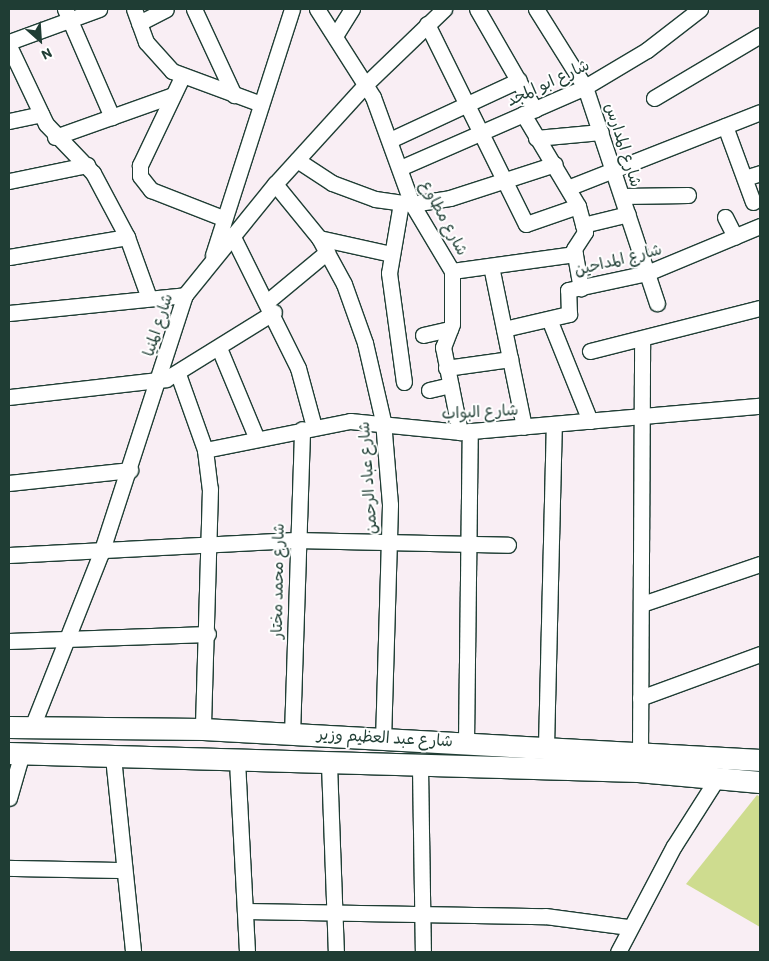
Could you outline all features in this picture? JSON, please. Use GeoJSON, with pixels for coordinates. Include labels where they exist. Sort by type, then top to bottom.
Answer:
{"type":"FeatureCollection","features":[{"type":"Feature","properties":{"kind":"street"},"geometry":{"type":"LineString","coordinates":[[9,42],[67,15],[99,9]]}},
{"type":"Feature","properties":{"kind":"street"},"geometry":{"type":"LineString","coordinates":[[166,9],[136,16],[157,58],[182,77],[261,104]]}},
{"type":"Feature","properties":{"kind":"street"},"geometry":{"type":"LineString","coordinates":[[194,9],[234,95]]}},
{"type":"Feature","properties":{"kind":"street"},"geometry":{"type":"LineString","coordinates":[[213,258],[223,218],[292,9]]}},
{"type":"Feature","properties":{"kind":"street","name":"شارع مطاوع"},"geometry":{"type":"LineString","coordinates":[[317,9],[366,85],[400,168],[407,203],[452,271],[450,329],[443,342],[450,385],[465,432],[469,544],[466,742]]}},
{"type":"Feature","properties":{"kind":"street"},"geometry":{"type":"LineString","coordinates":[[335,36],[352,9]]}},
{"type":"Feature","properties":{"kind":"street","name":"شارع المنيا"},"geometry":{"type":"LineString","coordinates":[[32,727],[101,553],[160,380],[185,294],[275,184],[366,85],[444,9]]}},
{"type":"Feature","properties":{"kind":"street"},"geometry":{"type":"LineString","coordinates":[[477,9],[519,80],[536,138],[570,187],[578,206],[584,225],[585,237],[575,245],[581,288]]}},
{"type":"Feature","properties":{"kind":"street","name":"شارع المدارس"},"geometry":{"type":"LineString","coordinates":[[536,9],[585,87],[657,303]]}},
{"type":"Feature","properties":{"kind":"street","name":"شارع ابو المجد"},"geometry":{"type":"LineString","coordinates":[[400,168],[585,87],[647,50],[700,9]]}},
{"type":"Feature","properties":{"kind":"street"},"geometry":{"type":"LineString","coordinates":[[67,15],[112,117]]}},
{"type":"Feature","properties":{"kind":"street"},"geometry":{"type":"LineString","coordinates":[[427,24],[526,224],[578,206]]}},
{"type":"Feature","properties":{"kind":"street"},"geometry":{"type":"LineString","coordinates":[[654,98],[760,35]]}},
{"type":"Feature","properties":{"kind":"street"},"geometry":{"type":"LineString","coordinates":[[9,46],[55,137],[87,165],[127,236],[149,298]]}},
{"type":"Feature","properties":{"kind":"street"},"geometry":{"type":"LineString","coordinates":[[182,77],[140,164],[140,176],[151,190],[223,218]]}},
{"type":"Feature","properties":{"kind":"street"},"geometry":{"type":"LineString","coordinates":[[390,140],[519,80]]}},
{"type":"Feature","properties":{"kind":"street"},"geometry":{"type":"LineString","coordinates":[[55,137],[173,95]]}},
{"type":"Feature","properties":{"kind":"street"},"geometry":{"type":"LineString","coordinates":[[570,187],[760,112]]}},
{"type":"Feature","properties":{"kind":"street"},"geometry":{"type":"LineString","coordinates":[[9,122],[42,114]]}},
{"type":"Feature","properties":{"kind":"street"},"geometry":{"type":"LineString","coordinates":[[725,126],[753,202]]}},
{"type":"Feature","properties":{"kind":"street"},"geometry":{"type":"LineString","coordinates":[[536,138],[600,132]]}},
{"type":"Feature","properties":{"kind":"street"},"geometry":{"type":"LineString","coordinates":[[297,160],[332,183],[374,199],[407,203],[505,181],[555,164]]}},
{"type":"Feature","properties":{"kind":"street"},"geometry":{"type":"LineString","coordinates":[[9,181],[87,165]]}},
{"type":"Feature","properties":{"kind":"street"},"geometry":{"type":"LineString","coordinates":[[745,178],[760,173]]}},
{"type":"Feature","properties":{"kind":"street","name":"شارع عباد الرحمن"},"geometry":{"type":"LineString","coordinates":[[275,184],[319,238],[327,252],[355,313],[384,421],[390,541],[394,738]]}},
{"type":"Feature","properties":{"kind":"street"},"geometry":{"type":"LineString","coordinates":[[622,196],[688,195]]}},
{"type":"Feature","properties":{"kind":"street"},"geometry":{"type":"LineString","coordinates":[[404,382],[391,309],[391,254],[407,203]]}},
{"type":"Feature","properties":{"kind":"street"},"geometry":{"type":"LineString","coordinates":[[584,225],[628,214]]}},
{"type":"Feature","properties":{"kind":"street"},"geometry":{"type":"LineString","coordinates":[[725,217],[734,237]]}},
{"type":"Feature","properties":{"kind":"street","name":"شارع المداحين"},"geometry":{"type":"LineString","coordinates":[[504,329],[569,314],[566,292],[647,273],[760,226]]}},
{"type":"Feature","properties":{"kind":"street","name":"شارع محمد مختار"},"geometry":{"type":"LineString","coordinates":[[232,235],[271,307],[298,368],[308,428],[295,540],[292,734]]}},
{"type":"Feature","properties":{"kind":"street"},"geometry":{"type":"LineString","coordinates":[[9,257],[127,236]]}},
{"type":"Feature","properties":{"kind":"street"},"geometry":{"type":"LineString","coordinates":[[319,238],[391,254]]}},
{"type":"Feature","properties":{"kind":"street"},"geometry":{"type":"LineString","coordinates":[[9,398],[160,380],[178,374],[219,348],[271,307],[327,252]]}},
{"type":"Feature","properties":{"kind":"street"},"geometry":{"type":"LineString","coordinates":[[452,271],[575,254]]}},
{"type":"Feature","properties":{"kind":"street"},"geometry":{"type":"LineString","coordinates":[[491,266],[524,427]]}},
{"type":"Feature","properties":{"kind":"street"},"geometry":{"type":"LineString","coordinates":[[9,313],[185,294]]}},
{"type":"Feature","properties":{"kind":"street"},"geometry":{"type":"LineString","coordinates":[[590,351],[760,308]]}},
{"type":"Feature","properties":{"kind":"street"},"geometry":{"type":"LineString","coordinates":[[549,319],[590,421]]}},
{"type":"Feature","properties":{"kind":"street"},"geometry":{"type":"LineString","coordinates":[[423,335],[450,329]]}},
{"type":"Feature","properties":{"kind":"street"},"geometry":{"type":"LineString","coordinates":[[640,750],[642,339]]}},
{"type":"Feature","properties":{"kind":"street"},"geometry":{"type":"LineString","coordinates":[[219,348],[256,437]]}},
{"type":"Feature","properties":{"kind":"street"},"geometry":{"type":"LineString","coordinates":[[446,368],[510,359]]}},
{"type":"Feature","properties":{"kind":"street"},"geometry":{"type":"LineString","coordinates":[[178,374],[205,450],[210,544],[203,730]]}},
{"type":"Feature","properties":{"kind":"street"},"geometry":{"type":"LineString","coordinates":[[429,390],[450,385]]}},
{"type":"Feature","properties":{"kind":"street","name":"شارع البواب"},"geometry":{"type":"LineString","coordinates":[[205,450],[256,437],[308,428],[384,421],[423,431],[465,432],[760,406]]}},
{"type":"Feature","properties":{"kind":"street"},"geometry":{"type":"LineString","coordinates":[[546,746],[554,424]]}},
{"type":"Feature","properties":{"kind":"street"},"geometry":{"type":"LineString","coordinates":[[9,483],[130,470]]}},
{"type":"Feature","properties":{"kind":"street"},"geometry":{"type":"LineString","coordinates":[[9,555],[101,553],[210,544],[295,540],[508,545]]}},
{"type":"Feature","properties":{"kind":"street"},"geometry":{"type":"LineString","coordinates":[[642,604],[760,564]]}},
{"type":"Feature","properties":{"kind":"street"},"geometry":{"type":"LineString","coordinates":[[9,641],[208,634]]}},
{"type":"Feature","properties":{"kind":"street"},"geometry":{"type":"LineString","coordinates":[[640,698],[760,654]]}},
{"type":"Feature","properties":{"kind":"street","name":"شارع عبد العظيم وزير"},"geometry":{"type":"LineString","coordinates":[[9,727],[203,730],[394,738],[640,750],[753,759]]}},
{"type":"Feature","properties":{"kind":"street"},"geometry":{"type":"LineString","coordinates":[[357,765],[362,737]]}},
{"type":"Feature","properties":{"kind":"street"},"geometry":{"type":"LineString","coordinates":[[394,738],[400,756],[411,767],[423,952]]}},
{"type":"Feature","properties":{"kind":"street"},"geometry":{"type":"LineString","coordinates":[[9,798],[15,753]]}},
{"type":"Feature","properties":{"kind":"street","name":"شارع عبد العظيم وزير"},"geometry":{"type":"LineString","coordinates":[[15,753],[718,777],[760,782]]}},
{"type":"Feature","properties":{"kind":"street"},"geometry":{"type":"LineString","coordinates":[[113,757],[133,952]]}},
{"type":"Feature","properties":{"kind":"street"},"geometry":{"type":"LineString","coordinates":[[739,780],[753,759]]}},
{"type":"Feature","properties":{"kind":"street"},"geometry":{"type":"LineString","coordinates":[[237,761],[247,952]]}},
{"type":"Feature","properties":{"kind":"street"},"geometry":{"type":"LineString","coordinates":[[329,764],[336,952]]}},
{"type":"Feature","properties":{"kind":"street"},"geometry":{"type":"LineString","coordinates":[[618,952],[629,927],[718,777]]}},
{"type":"Feature","properties":{"kind":"street"},"geometry":{"type":"LineString","coordinates":[[9,868],[124,870]]}},
{"type":"Feature","properties":{"kind":"street"},"geometry":{"type":"LineString","coordinates":[[246,911],[545,916],[629,927]]}},
{"type":"Feature","properties":{"kind":"green space"},"geometry":{"type":"Polygon","coordinates":[[[757,795],[760,797],[760,927],[686,884],[757,795]]]}}]}
